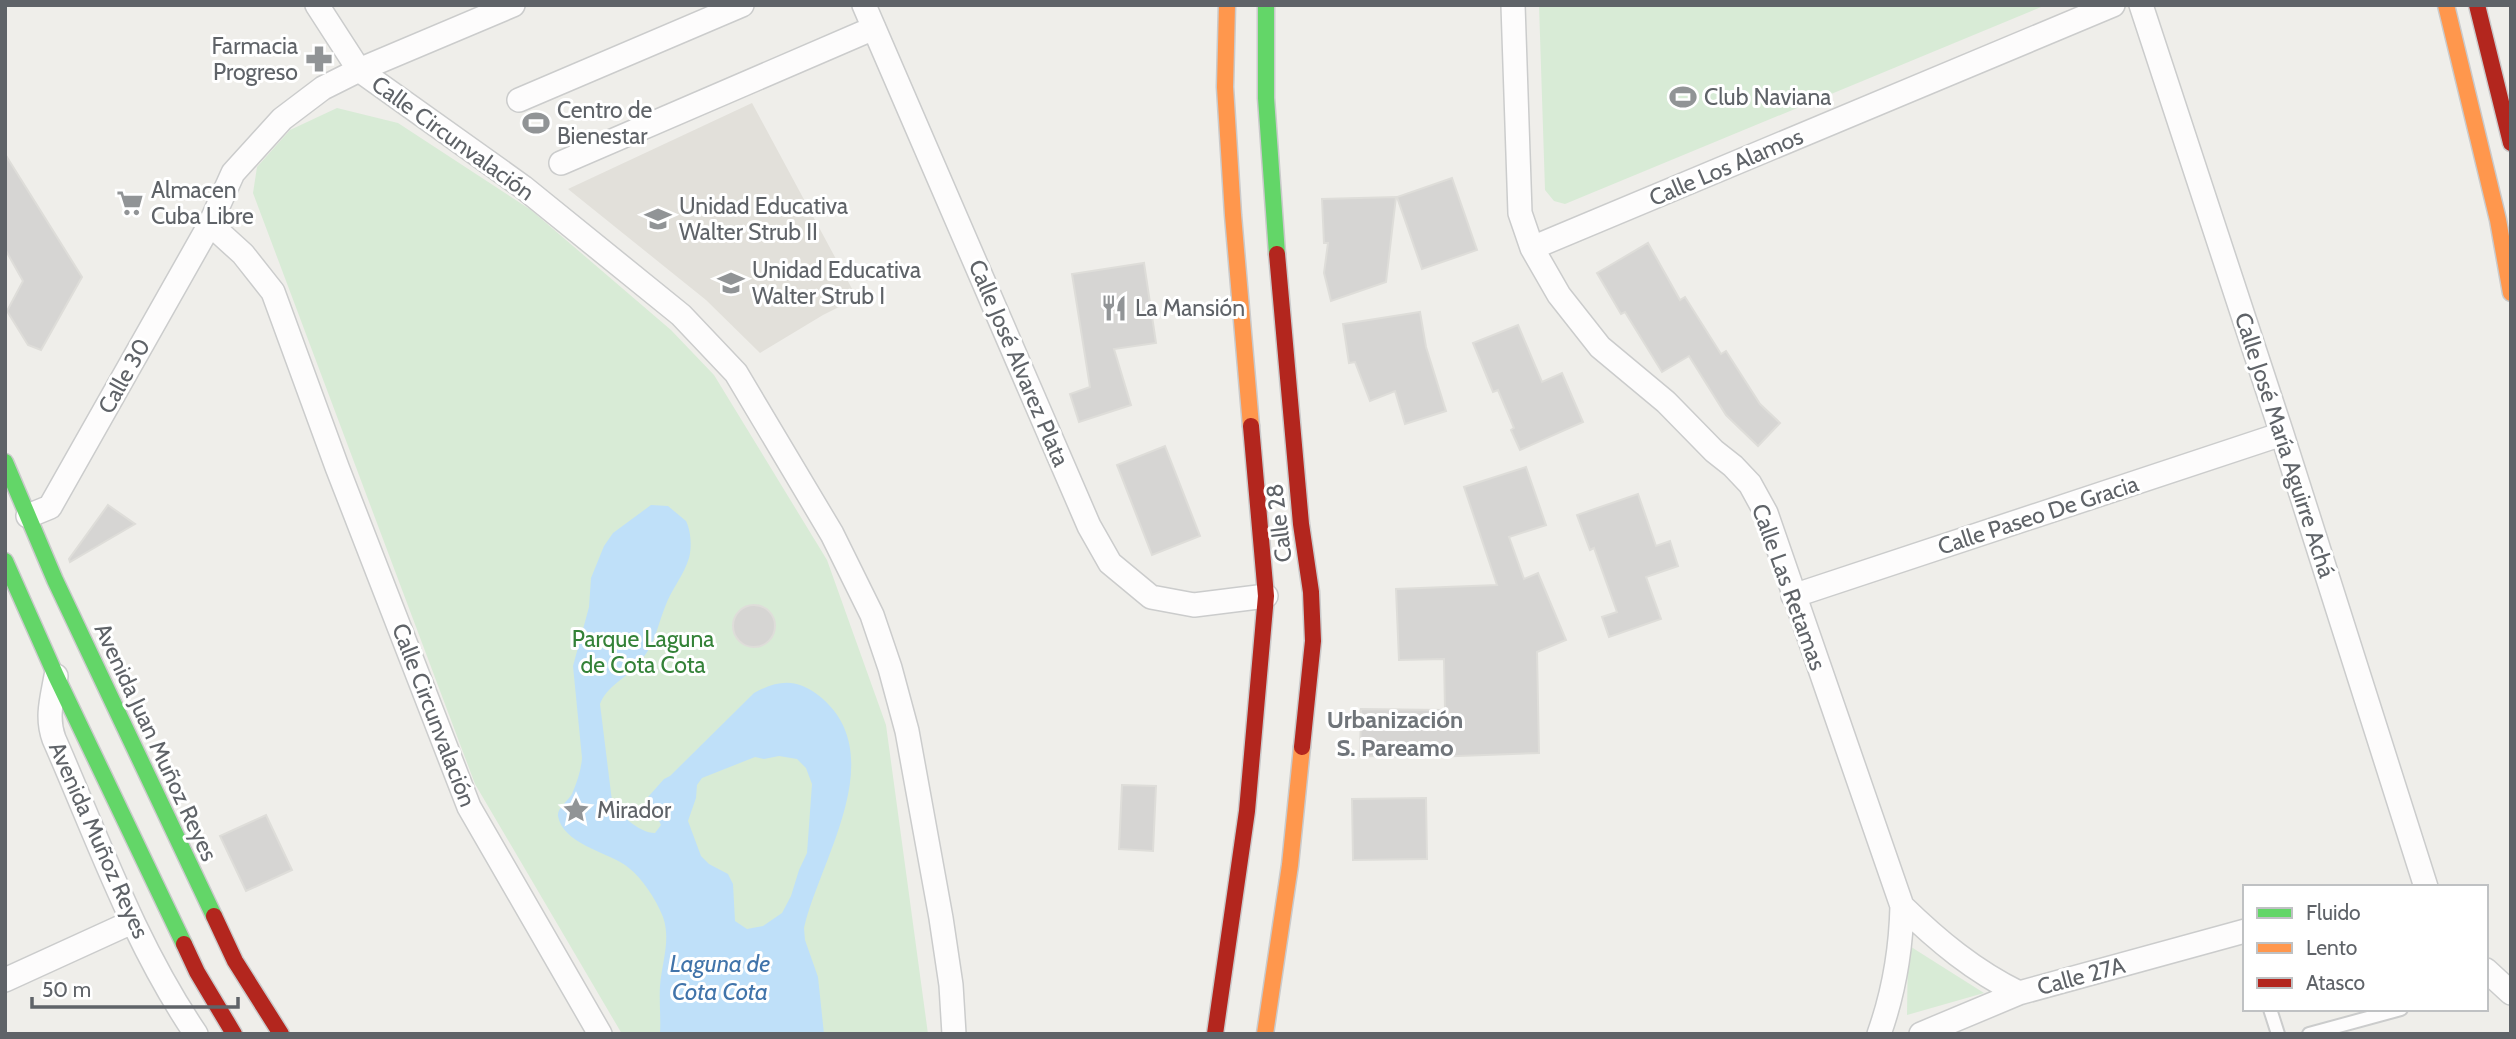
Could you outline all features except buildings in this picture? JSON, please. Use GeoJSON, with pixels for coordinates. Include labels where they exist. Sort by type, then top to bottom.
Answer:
{"type":"FeatureCollection","features":[{"type":"Feature","properties":{"kind":"main road","name":"Calle 28"},"geometry":{"type":"LineString","coordinates":[[1227,5],[1225,88],[1253,214],[1301,524],[1305,593],[1313,641],[1290,865],[1265,1034]]}},
{"type":"Feature","properties":{"kind":"main road","name":"Calle 28"},"geometry":{"type":"LineString","coordinates":[[1215,1034],[1247,811],[1272,596],[1253,214],[1266,98],[1266,5]]}},
{"type":"Feature","properties":{"kind":"main road"},"geometry":{"type":"LineString","coordinates":[[2446,5],[2498,220],[2511,293]]}},
{"type":"Feature","properties":{"kind":"main road"},"geometry":{"type":"LineString","coordinates":[[2477,5],[2511,143]]}},
{"type":"Feature","properties":{"kind":"main road","name":"Avenida Juan Muñoz Reyes"},"geometry":{"type":"LineString","coordinates":[[5,462],[22,518],[229,948],[281,1034]]}},
{"type":"Feature","properties":{"kind":"main road"},"geometry":{"type":"LineString","coordinates":[[5,561],[56,676],[197,972],[234,1034]]}},
{"type":"Feature","properties":{"kind":"street"},"geometry":{"type":"LineString","coordinates":[[317,5],[359,70],[513,5]]}},
{"type":"Feature","properties":{"kind":"street"},"geometry":{"type":"LineString","coordinates":[[519,100],[742,5]]}},
{"type":"Feature","properties":{"kind":"street","name":"Calle José Alvarez Plata"},"geometry":{"type":"LineString","coordinates":[[864,5],[1089,526],[1111,563],[1151,597],[1194,605],[1272,596]]}},
{"type":"Feature","properties":{"kind":"street","name":"Calle Las Retamas"},"geometry":{"type":"LineString","coordinates":[[1513,5],[1520,213],[1532,248],[1559,295],[1600,347],[1667,402],[1750,484],[1766,513],[1902,906],[1901,945],[1890,1004],[1879,1034]]}},
{"type":"Feature","properties":{"kind":"street","name":"Calle Los Alamos"},"geometry":{"type":"LineString","coordinates":[[1532,248],[2113,5]]}},
{"type":"Feature","properties":{"kind":"street","name":"Calle José María Aguirre Achá"},"geometry":{"type":"LineString","coordinates":[[2141,5],[2282,434],[2419,885]]}},
{"type":"Feature","properties":{"kind":"street"},"geometry":{"type":"LineString","coordinates":[[561,163],[874,29]]}},
{"type":"Feature","properties":{"kind":"street","name":"Calle Circunvalación"},"geometry":{"type":"LineString","coordinates":[[600,1034],[469,807],[337,467],[273,292],[243,254],[210,224],[233,173],[282,119],[323,88],[359,70],[523,187],[681,316],[736,373],[832,534],[872,615],[890,668],[907,731],[941,918],[951,985],[954,1034]]}},
{"type":"Feature","properties":{"kind":"street","name":"Calle 30"},"geometry":{"type":"LineString","coordinates":[[22,518],[50,507],[210,224]]}},
{"type":"Feature","properties":{"kind":"street","name":"Calle Paseo De Gracia"},"geometry":{"type":"LineString","coordinates":[[1794,596],[2282,434]]}},
{"type":"Feature","properties":{"kind":"street","name":"Avenida Muñoz Reyes"},"geometry":{"type":"LineString","coordinates":[[56,676],[49,725],[132,922],[178,1008],[196,1034]]}},
{"type":"Feature","properties":{"kind":"street","name":"Calle 27A"},"geometry":{"type":"LineString","coordinates":[[1902,906],[1958,956],[1991,979],[2019,993],[2243,932]]}},
{"type":"Feature","properties":{"kind":"street"},"geometry":{"type":"LineString","coordinates":[[5,980],[132,922]]}},
{"type":"Feature","properties":{"kind":"street"},"geometry":{"type":"LineString","coordinates":[[2488,972],[2511,993]]}},
{"type":"Feature","properties":{"kind":"street"},"geometry":{"type":"LineString","coordinates":[[1921,1034],[2019,993]]}},
{"type":"Feature","properties":{"kind":"lane"},"geometry":{"type":"LineString","coordinates":[[2271,1011],[2278,1034]]}},
{"type":"Feature","properties":{"kind":"lane"},"geometry":{"type":"LineString","coordinates":[[2309,1034],[2394,1011]]}},
{"type":"Feature","properties":{"kind":"shaded area"},"geometry":{"type":"Polygon","coordinates":[[[752,103],[857,298],[760,353],[706,300],[568,189],[752,103]]]}},
{"type":"Feature","properties":{"kind":"green space","name":"Club Naviana"},"geometry":{"type":"Polygon","coordinates":[[[1539,5],[2046,5],[1565,204],[1554,201],[1545,190],[1539,5]]]}},
{"type":"Feature","properties":{"kind":"green space","name":"Parque Laguna de Cota Cota"},"geometry":{"type":"Polygon","coordinates":[[[337,108],[398,123],[531,210],[671,330],[714,375],[827,560],[886,725],[928,1034],[622,1034],[475,784],[253,193],[257,167],[290,130],[337,108]]]}},
{"type":"Feature","properties":{"kind":"green space"},"geometry":{"type":"Polygon","coordinates":[[[1908,945],[1984,993],[1907,1015],[1908,945]]]}},
{"type":"Feature","properties":{"kind":"water","name":"Laguna de Cota Cota"},"geometry":{"type":"Polygon","coordinates":[[[651,505],[668,506],[686,521],[690,539],[687,564],[668,601],[648,651],[607,693],[600,704],[612,801],[630,822],[655,833],[661,825],[648,797],[754,693],[779,683],[794,683],[818,695],[840,719],[850,746],[851,776],[845,807],[804,928],[805,940],[818,977],[824,1034],[660,1034],[660,986],[666,934],[660,910],[637,875],[625,865],[576,840],[561,825],[558,813],[572,794],[582,758],[573,666],[589,607],[591,578],[604,546],[613,533],[651,505]],[[779,756],[764,759],[755,757],[702,778],[697,785],[696,798],[688,821],[701,856],[709,864],[728,874],[733,884],[735,921],[747,929],[763,926],[782,913],[807,853],[812,784],[806,768],[797,759],[779,756]]]}},
{"type":"Feature","properties":{"kind":"traffic: fast"},"geometry":{"type":"LineString","coordinates":[[1266,5],[1266,98],[1277,254]]}},
{"type":"Feature","properties":{"kind":"traffic: fast"},"geometry":{"type":"LineString","coordinates":[[5,462],[55,580],[214,916]]}},
{"type":"Feature","properties":{"kind":"traffic: fast"},"geometry":{"type":"LineString","coordinates":[[5,561],[56,676],[184,944]]}},
{"type":"Feature","properties":{"kind":"traffic: slow"},"geometry":{"type":"LineString","coordinates":[[1227,5],[1225,87],[1251,426]]}},
{"type":"Feature","properties":{"kind":"traffic: slow"},"geometry":{"type":"LineString","coordinates":[[2446,5],[2498,220],[2511,293]]}},
{"type":"Feature","properties":{"kind":"traffic: slow"},"geometry":{"type":"LineString","coordinates":[[1265,1034],[1290,865],[1302,747]]}},
{"type":"Feature","properties":{"kind":"traffic: jam"},"geometry":{"type":"LineString","coordinates":[[2477,5],[2511,143]]}},
{"type":"Feature","properties":{"kind":"traffic: jam"},"geometry":{"type":"LineString","coordinates":[[1277,254],[1301,524],[1311,592],[1313,641],[1302,747]]}},
{"type":"Feature","properties":{"kind":"traffic: jam"},"geometry":{"type":"LineString","coordinates":[[1215,1034],[1247,811],[1266,596],[1251,426]]}},
{"type":"Feature","properties":{"kind":"traffic: jam"},"geometry":{"type":"LineString","coordinates":[[214,916],[235,961],[281,1034]]}},
{"type":"Feature","properties":{"kind":"traffic: jam"},"geometry":{"type":"LineString","coordinates":[[184,944],[197,972],[234,1034]]}},
{"type":"Feature","properties":{"kind":"place","name":"Farmacia Progreso"},"geometry":{"type":"Point","coordinates":[319,59]}},
{"type":"Feature","properties":{"kind":"place","name":"Club Naviana"},"geometry":{"type":"Point","coordinates":[1683,97]}},
{"type":"Feature","properties":{"kind":"place","name":"Centro de Bienestar"},"geometry":{"type":"Point","coordinates":[536,123]}},
{"type":"Feature","properties":{"kind":"place","name":"Almacen Cuba Libre"},"geometry":{"type":"Point","coordinates":[130,203]}},
{"type":"Feature","properties":{"kind":"place","name":"Unidad Educativa Walter Strub II"},"geometry":{"type":"Point","coordinates":[658,219]}},
{"type":"Feature","properties":{"kind":"place","name":"Unidad Educativa Walter Strub I"},"geometry":{"type":"Point","coordinates":[731,283]}},
{"type":"Feature","properties":{"kind":"place","name":"La Mansión"},"geometry":{"type":"Point","coordinates":[1114,308]}},
{"type":"Feature","properties":{"kind":"place","name":"Mirador"},"geometry":{"type":"Point","coordinates":[576,810]}},
{"type":"Feature","properties":{"kind":"district","name":"Urbanización S. Pareamo"},"geometry":{"type":"Point","coordinates":[1395,734]}}]}
